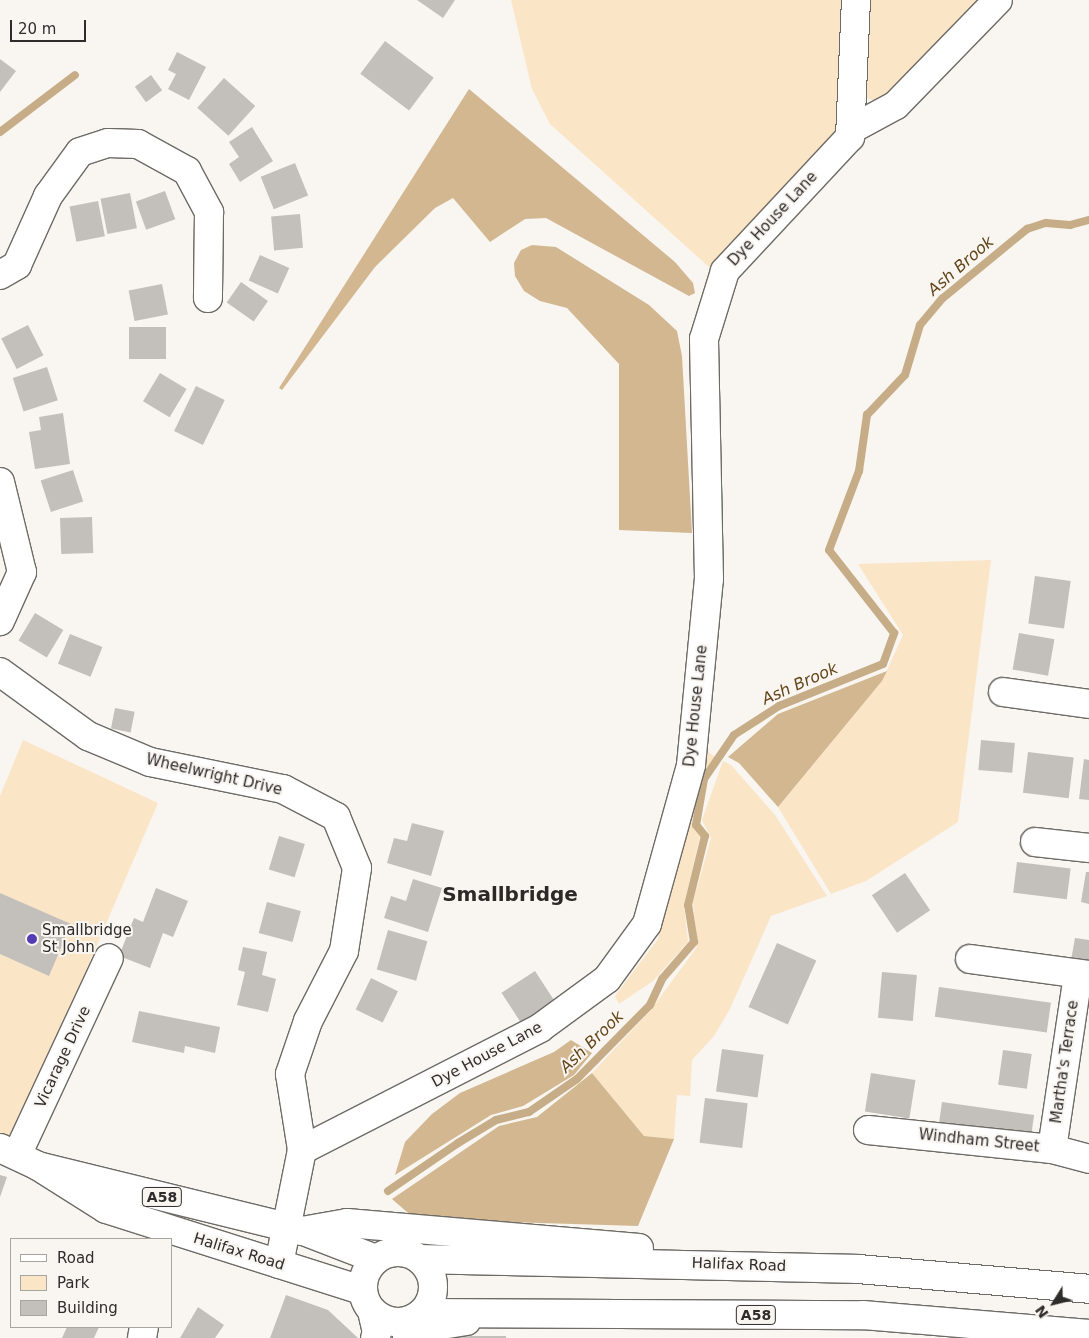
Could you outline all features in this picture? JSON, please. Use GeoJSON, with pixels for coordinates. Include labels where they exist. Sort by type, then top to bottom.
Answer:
{"type":"FeatureCollection","features":[{"type":"Feature","properties":{"kind":"main road"},"geometry":{"type":"LineString","coordinates":[[850,130],[856,0]]}},
{"type":"Feature","properties":{"kind":"main road"},"geometry":{"type":"LineString","coordinates":[[850,130],[896,105],[998,0]]}},
{"type":"Feature","properties":{"kind":"main road","name":"Dye House Lane"},"geometry":{"type":"LineString","coordinates":[[302,1150],[540,1028],[608,979],[647,924],[691,765],[709,579],[704,339],[725,271],[850,136],[850,130]]}},
{"type":"Feature","properties":{"kind":"main road"},"geometry":{"type":"LineString","coordinates":[[0,275],[18,265],[48,196],[80,152],[108,143],[138,144],[187,172],[209,212],[208,298]]}},
{"type":"Feature","properties":{"kind":"main road"},"geometry":{"type":"LineString","coordinates":[[0,482],[22,572],[0,621]]}},
{"type":"Feature","properties":{"kind":"main road","name":"Wheelwright Drive"},"geometry":{"type":"LineString","coordinates":[[0,672],[88,736],[150,762],[283,789],[336,817],[357,868],[344,951],[308,1020],[290,1074],[302,1150]]}},
{"type":"Feature","properties":{"kind":"main road"},"geometry":{"type":"LineString","coordinates":[[1003,692],[1089,704]]}},
{"type":"Feature","properties":{"kind":"main road"},"geometry":{"type":"LineString","coordinates":[[1035,842],[1089,848]]}},
{"type":"Feature","properties":{"kind":"main road","name":"Vicarage Drive"},"geometry":{"type":"LineString","coordinates":[[18,1157],[109,958]]}},
{"type":"Feature","properties":{"kind":"main road"},"geometry":{"type":"LineString","coordinates":[[970,959],[1083,975]]}},
{"type":"Feature","properties":{"kind":"main road","name":"Martha's Terrace"},"geometry":{"type":"LineString","coordinates":[[1052,1149],[1083,975]]}},
{"type":"Feature","properties":{"kind":"main road","name":"Windham Street"},"geometry":{"type":"LineString","coordinates":[[868,1130],[1052,1149],[1089,1158]]}},
{"type":"Feature","properties":{"kind":"main road"},"geometry":{"type":"LineString","coordinates":[[279,1264],[294,1229],[302,1150]]}},
{"type":"Feature","properties":{"kind":"main road","name":"Halifax Road"},"geometry":{"type":"LineString","coordinates":[[18,1157],[294,1229],[376,1259]]}},
{"type":"Feature","properties":{"kind":"main road","name":"Halifax Road"},"geometry":{"type":"LineString","coordinates":[[18,1157],[106,1209],[157,1233],[279,1264],[367,1301]]}},
{"type":"Feature","properties":{"kind":"main road","name":"Halifax Road"},"geometry":{"type":"LineString","coordinates":[[294,1229],[346,1223],[587,1242],[654,1250],[688,1265],[858,1269],[1089,1289]]}},
{"type":"Feature","properties":{"kind":"main road"},"geometry":{"type":"LineString","coordinates":[[367,1301],[382,1318],[408,1328],[430,1303],[433,1279],[420,1259],[398,1251],[376,1259],[363,1278],[367,1301],[377,1332],[375,1338]]}},
{"type":"Feature","properties":{"kind":"main road","name":"A58"},"geometry":{"type":"LineString","coordinates":[[420,1259],[688,1265]]}},
{"type":"Feature","properties":{"kind":"main road","name":"A58"},"geometry":{"type":"LineString","coordinates":[[408,1328],[512,1314],[863,1316],[1089,1334]]}},
{"type":"Feature","properties":{"kind":"green space"},"geometry":{"type":"Polygon","coordinates":[[[511,0],[843,0],[839,118],[835,139],[724,259],[709,267],[550,124],[532,89],[511,0]]]}},
{"type":"Feature","properties":{"kind":"green space"},"geometry":{"type":"Polygon","coordinates":[[[870,0],[984,0],[884,103],[863,97],[870,0]]]}},
{"type":"Feature","properties":{"kind":"green space"},"geometry":{"type":"Polygon","coordinates":[[[991,560],[958,822],[866,881],[831,894],[778,807],[882,681],[903,635],[858,564],[991,560]]]}},
{"type":"Feature","properties":{"kind":"green space"},"geometry":{"type":"Polygon","coordinates":[[[23,740],[158,803],[14,1138],[0,1132],[0,796],[23,740]]]}},
{"type":"Feature","properties":{"kind":"green space"},"geometry":{"type":"Polygon","coordinates":[[[704,749],[715,757],[701,776],[693,827],[700,836],[684,904],[688,942],[653,981],[619,1004],[615,996],[658,939],[704,749]]]}},
{"type":"Feature","properties":{"kind":"green space"},"geometry":{"type":"Polygon","coordinates":[[[723,761],[731,765],[775,815],[827,896],[771,916],[730,1009],[714,1036],[692,1060],[690,1096],[677,1095],[674,1139],[644,1136],[592,1073],[650,1011],[697,947],[693,902],[711,838],[702,820],[723,761]]]}},
{"type":"Feature","properties":{"kind":"shaded area"},"geometry":{"type":"Polygon","coordinates":[[[469,89],[675,262],[693,283],[695,293],[689,296],[546,218],[525,219],[490,242],[453,198],[435,208],[375,267],[282,390],[279,388],[469,89]]]}},
{"type":"Feature","properties":{"kind":"shaded area"},"geometry":{"type":"Polygon","coordinates":[[[532,245],[556,247],[649,305],[677,331],[682,356],[692,533],[619,530],[619,364],[567,308],[540,301],[524,291],[515,276],[514,263],[521,250],[532,245]]]}},
{"type":"Feature","properties":{"kind":"shaded area"},"geometry":{"type":"Polygon","coordinates":[[[887,671],[882,681],[778,807],[739,763],[728,757],[778,714],[887,671]]]}},
{"type":"Feature","properties":{"kind":"shaded area"},"geometry":{"type":"Polygon","coordinates":[[[571,1040],[592,1053],[574,1075],[523,1106],[491,1115],[395,1175],[405,1142],[432,1114],[460,1093],[554,1052],[571,1040]]]}},
{"type":"Feature","properties":{"kind":"shaded area"},"geometry":{"type":"Polygon","coordinates":[[[592,1073],[644,1136],[674,1139],[638,1226],[415,1219],[392,1199],[499,1126],[537,1117],[592,1073]]]}},
{"type":"Feature","properties":{"kind":"building"},"geometry":{"type":"Polygon","coordinates":[[[417,0],[455,0],[443,18],[417,0]]]}},
{"type":"Feature","properties":{"kind":"building"},"geometry":{"type":"Polygon","coordinates":[[[385,41],[434,78],[409,110],[360,74],[385,41]]]}},
{"type":"Feature","properties":{"kind":"building"},"geometry":{"type":"Polygon","coordinates":[[[177,52],[206,67],[189,100],[168,89],[176,74],[168,70],[177,52]]]}},
{"type":"Feature","properties":{"kind":"building"},"geometry":{"type":"Polygon","coordinates":[[[0,59],[16,71],[0,92],[0,59]]]}},
{"type":"Feature","properties":{"kind":"building"},"geometry":{"type":"Polygon","coordinates":[[[151,75],[162,90],[146,102],[135,87],[151,75]]]}},
{"type":"Feature","properties":{"kind":"building"},"geometry":{"type":"Polygon","coordinates":[[[224,78],[255,106],[228,136],[197,108],[224,78]]]}},
{"type":"Feature","properties":{"kind":"building"},"geometry":{"type":"Polygon","coordinates":[[[252,127],[273,161],[240,182],[229,164],[239,157],[229,142],[252,127]]]}},
{"type":"Feature","properties":{"kind":"building"},"geometry":{"type":"Polygon","coordinates":[[[295,163],[308,195],[274,209],[261,177],[295,163]]]}},
{"type":"Feature","properties":{"kind":"building"},"geometry":{"type":"Polygon","coordinates":[[[165,191],[175,219],[146,230],[136,202],[165,191]]]}},
{"type":"Feature","properties":{"kind":"building"},"geometry":{"type":"Polygon","coordinates":[[[130,193],[137,228],[107,234],[101,199],[130,193]]]}},
{"type":"Feature","properties":{"kind":"building"},"geometry":{"type":"Polygon","coordinates":[[[98,201],[105,236],[76,242],[70,207],[98,201]]]}},
{"type":"Feature","properties":{"kind":"building"},"geometry":{"type":"Polygon","coordinates":[[[300,214],[303,248],[274,250],[271,217],[300,214]]]}},
{"type":"Feature","properties":{"kind":"building"},"geometry":{"type":"Polygon","coordinates":[[[260,255],[289,268],[278,294],[249,281],[260,255]]]}},
{"type":"Feature","properties":{"kind":"building"},"geometry":{"type":"Polygon","coordinates":[[[241,282],[268,301],[254,321],[227,302],[241,282]]]}},
{"type":"Feature","properties":{"kind":"building"},"geometry":{"type":"Polygon","coordinates":[[[162,284],[168,314],[135,321],[129,290],[162,284]]]}},
{"type":"Feature","properties":{"kind":"building"},"geometry":{"type":"Polygon","coordinates":[[[28,325],[43,355],[17,369],[1,339],[28,325]]]}},
{"type":"Feature","properties":{"kind":"building"},"geometry":{"type":"Polygon","coordinates":[[[129,327],[166,327],[166,359],[129,359],[129,327]]]}},
{"type":"Feature","properties":{"kind":"building"},"geometry":{"type":"Polygon","coordinates":[[[47,367],[58,400],[24,411],[13,378],[47,367]]]}},
{"type":"Feature","properties":{"kind":"building"},"geometry":{"type":"Polygon","coordinates":[[[160,373],[187,389],[170,417],[143,401],[160,373]]]}},
{"type":"Feature","properties":{"kind":"building"},"geometry":{"type":"Polygon","coordinates":[[[196,386],[225,400],[203,445],[174,431],[196,386]]]}},
{"type":"Feature","properties":{"kind":"building"},"geometry":{"type":"Polygon","coordinates":[[[63,413],[70,464],[35,469],[29,432],[41,430],[39,417],[63,413]]]}},
{"type":"Feature","properties":{"kind":"building"},"geometry":{"type":"Polygon","coordinates":[[[73,470],[83,501],[51,512],[41,481],[73,470]]]}},
{"type":"Feature","properties":{"kind":"building"},"geometry":{"type":"Polygon","coordinates":[[[92,517],[93,553],[61,554],[60,518],[92,517]]]}},
{"type":"Feature","properties":{"kind":"building"},"geometry":{"type":"Polygon","coordinates":[[[1035,576],[1071,581],[1064,629],[1028,624],[1035,576]]]}},
{"type":"Feature","properties":{"kind":"building"},"geometry":{"type":"Polygon","coordinates":[[[35,613],[63,630],[47,657],[19,640],[35,613]]]}},
{"type":"Feature","properties":{"kind":"building"},"geometry":{"type":"Polygon","coordinates":[[[1019,633],[1054,639],[1048,676],[1013,669],[1019,633]]]}},
{"type":"Feature","properties":{"kind":"building"},"geometry":{"type":"Polygon","coordinates":[[[70,634],[102,647],[90,677],[58,664],[70,634]]]}},
{"type":"Feature","properties":{"kind":"building"},"geometry":{"type":"Polygon","coordinates":[[[115,708],[135,712],[131,732],[111,729],[115,708]]]}},
{"type":"Feature","properties":{"kind":"building"},"geometry":{"type":"Polygon","coordinates":[[[981,740],[1015,743],[1012,773],[978,770],[981,740]]]}},
{"type":"Feature","properties":{"kind":"building"},"geometry":{"type":"Polygon","coordinates":[[[1028,752],[1074,758],[1069,798],[1023,793],[1028,752]]]}},
{"type":"Feature","properties":{"kind":"building"},"geometry":{"type":"Polygon","coordinates":[[[1084,759],[1089,760],[1089,800],[1079,799],[1084,759]]]}},
{"type":"Feature","properties":{"kind":"building"},"geometry":{"type":"Polygon","coordinates":[[[412,823],[444,831],[431,876],[387,863],[394,838],[407,841],[412,823]]]}},
{"type":"Feature","properties":{"kind":"building"},"geometry":{"type":"Polygon","coordinates":[[[279,836],[305,844],[295,877],[269,869],[279,836]]]}},
{"type":"Feature","properties":{"kind":"building"},"geometry":{"type":"Polygon","coordinates":[[[1017,862],[1071,869],[1067,899],[1013,893],[1017,862]]]}},
{"type":"Feature","properties":{"kind":"building"},"geometry":{"type":"Polygon","coordinates":[[[1086,872],[1089,872],[1089,904],[1081,902],[1086,872]]]}},
{"type":"Feature","properties":{"kind":"building"},"geometry":{"type":"Polygon","coordinates":[[[905,873],[930,910],[897,933],[872,895],[905,873]]]}},
{"type":"Feature","properties":{"kind":"building"},"geometry":{"type":"Polygon","coordinates":[[[413,879],[442,888],[428,932],[384,918],[391,896],[406,901],[413,879]]]}},
{"type":"Feature","properties":{"kind":"building"},"geometry":{"type":"Polygon","coordinates":[[[156,888],[188,901],[173,937],[163,933],[150,968],[119,956],[134,918],[143,922],[156,888]]]}},
{"type":"Feature","properties":{"kind":"building","name":"Smallbridge St John"},"geometry":{"type":"Polygon","coordinates":[[[0,893],[71,924],[49,976],[0,954],[0,893]]]}},
{"type":"Feature","properties":{"kind":"building"},"geometry":{"type":"Polygon","coordinates":[[[267,902],[301,911],[293,942],[259,933],[267,902]]]}},
{"type":"Feature","properties":{"kind":"building"},"geometry":{"type":"Polygon","coordinates":[[[388,930],[427,941],[416,981],[377,969],[388,930]]]}},
{"type":"Feature","properties":{"kind":"building"},"geometry":{"type":"Polygon","coordinates":[[[1075,938],[1089,940],[1089,969],[1070,966],[1075,938]]]}},
{"type":"Feature","properties":{"kind":"building"},"geometry":{"type":"Polygon","coordinates":[[[777,943],[816,960],[788,1024],[749,1007],[777,943]]]}},
{"type":"Feature","properties":{"kind":"building"},"geometry":{"type":"Polygon","coordinates":[[[243,947],[267,952],[262,975],[276,979],[268,1012],[237,1005],[245,972],[238,970],[243,947]]]}},
{"type":"Feature","properties":{"kind":"building"},"geometry":{"type":"Polygon","coordinates":[[[535,971],[556,1003],[522,1025],[501,993],[535,971]]]}},
{"type":"Feature","properties":{"kind":"building"},"geometry":{"type":"Polygon","coordinates":[[[882,972],[917,975],[913,1021],[878,1018],[882,972]]]}},
{"type":"Feature","properties":{"kind":"building"},"geometry":{"type":"Polygon","coordinates":[[[371,978],[398,991],[383,1023],[356,1009],[371,978]]]}},
{"type":"Feature","properties":{"kind":"building"},"geometry":{"type":"Polygon","coordinates":[[[939,987],[1051,1003],[1047,1032],[935,1017],[939,987]]]}},
{"type":"Feature","properties":{"kind":"building"},"geometry":{"type":"Polygon","coordinates":[[[139,1011],[220,1027],[215,1053],[185,1046],[184,1053],[132,1042],[139,1011]]]}},
{"type":"Feature","properties":{"kind":"building"},"geometry":{"type":"Polygon","coordinates":[[[722,1049],[764,1055],[758,1097],[716,1092],[722,1049]]]}},
{"type":"Feature","properties":{"kind":"building"},"geometry":{"type":"Polygon","coordinates":[[[1003,1050],[1032,1054],[1027,1089],[998,1085],[1003,1050]]]}},
{"type":"Feature","properties":{"kind":"building"},"geometry":{"type":"Polygon","coordinates":[[[871,1073],[915,1080],[909,1119],[865,1112],[871,1073]]]}},
{"type":"Feature","properties":{"kind":"building"},"geometry":{"type":"Polygon","coordinates":[[[705,1098],[748,1103],[742,1148],[700,1143],[705,1098]]]}},
{"type":"Feature","properties":{"kind":"building"},"geometry":{"type":"Polygon","coordinates":[[[942,1102],[1034,1115],[1030,1141],[938,1128],[942,1102]]]}},
{"type":"Feature","properties":{"kind":"building"},"geometry":{"type":"Polygon","coordinates":[[[0,1175],[7,1177],[0,1197],[0,1175]]]}},
{"type":"Feature","properties":{"kind":"building"},"geometry":{"type":"Polygon","coordinates":[[[286,1295],[328,1310],[358,1338],[270,1338],[286,1295]]]}},
{"type":"Feature","properties":{"kind":"building"},"geometry":{"type":"Polygon","coordinates":[[[198,1307],[224,1325],[215,1338],[180,1338],[198,1307]]]}},
{"type":"Feature","properties":{"kind":"building"},"geometry":{"type":"Polygon","coordinates":[[[67,1328],[99,1328],[94,1338],[62,1338],[67,1328]]]}},
{"type":"Feature","properties":{"kind":"building"},"geometry":{"type":"Polygon","coordinates":[[[455,1336],[506,1336],[506,1338],[455,1338],[455,1336]]]}},
{"type":"Feature","properties":{"kind":"waterway"},"geometry":{"type":"LineString","coordinates":[[0,132],[75,75]]}},
{"type":"Feature","properties":{"kind":"waterway","name":"Ash Brook"},"geometry":{"type":"LineString","coordinates":[[388,1191],[458,1143],[496,1120],[529,1112],[577,1079],[650,1005],[662,979],[694,942],[688,905],[705,836],[696,825],[704,779],[734,735],[779,706],[883,664],[894,633],[829,550],[859,471],[867,415],[905,375],[920,325],[943,298],[1027,229],[1046,223],[1070,225],[1089,220]]}},
{"type":"Feature","properties":{"kind":"place","name":"Smallbridge St John"},"geometry":{"type":"Point","coordinates":[32,939]}},
{"type":"Feature","properties":{"kind":"district","name":"Smallbridge"},"geometry":{"type":"Point","coordinates":[510,894]}}]}
